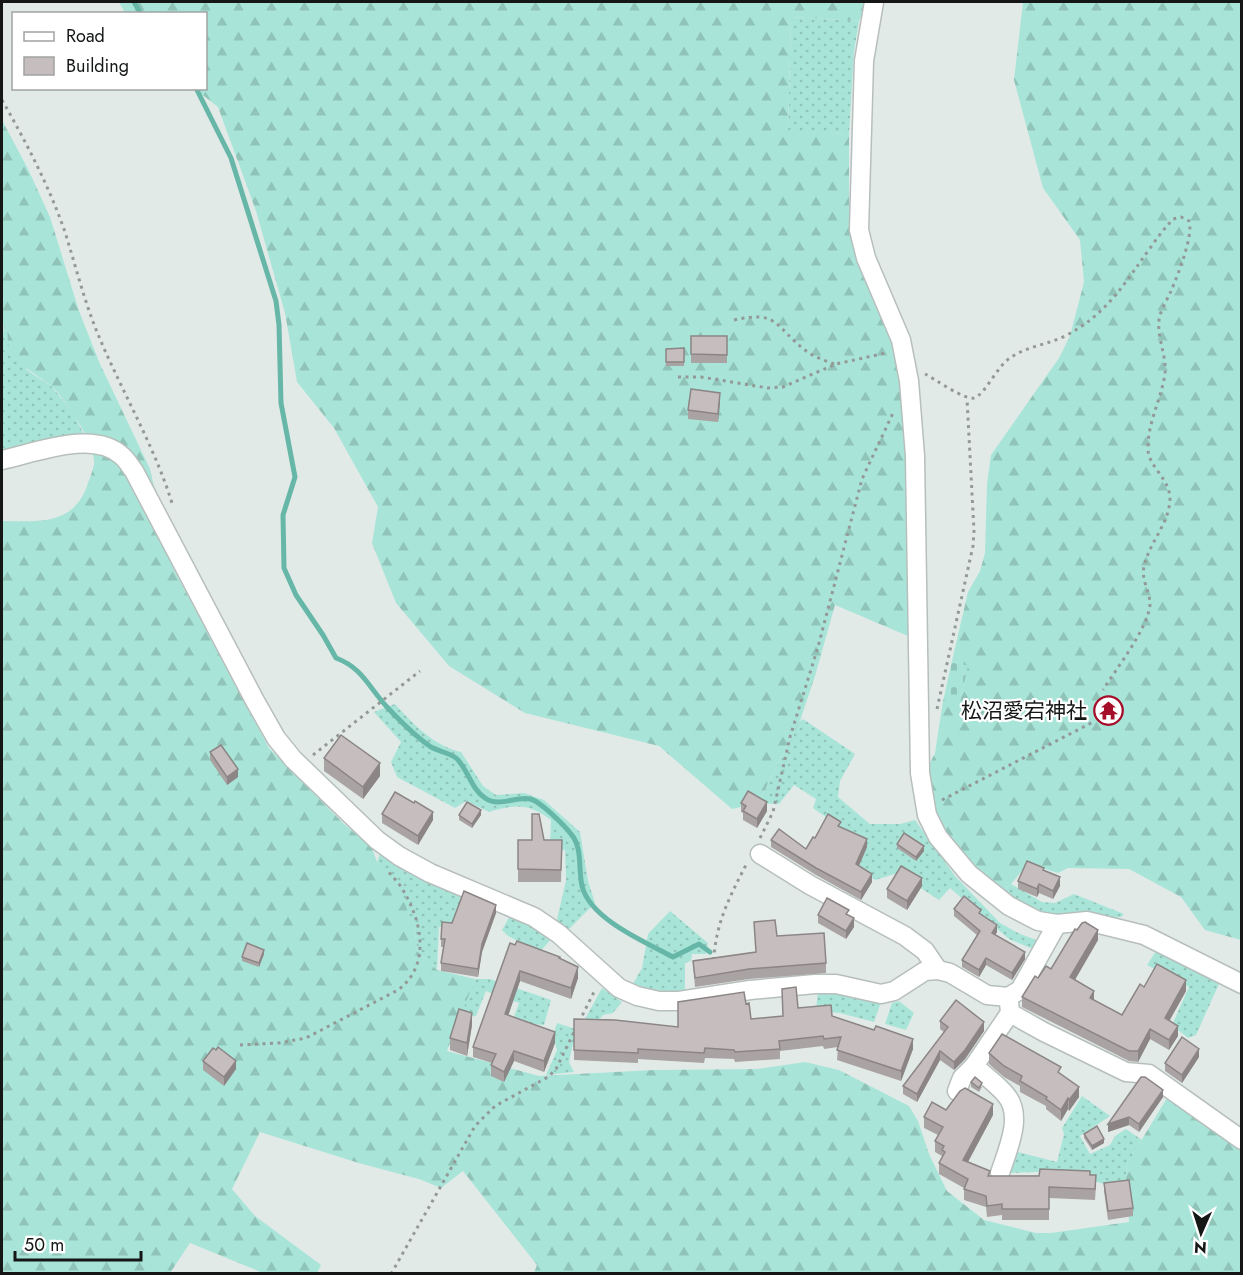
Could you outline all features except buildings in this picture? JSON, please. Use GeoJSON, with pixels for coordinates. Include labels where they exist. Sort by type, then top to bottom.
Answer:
{"type":"FeatureCollection","features":[{"type":"Feature","properties":{"kind":"street"},"geometry":{"type":"LineString","coordinates":[[874,2],[864,61],[859,230],[866,258],[901,340],[904,356],[915,456],[920,773],[925,808],[938,837],[969,874],[1009,906],[1038,921],[1057,924],[1087,921],[1144,935],[1242,984]]}},
{"type":"Feature","properties":{"kind":"street"},"geometry":{"type":"LineString","coordinates":[[2,460],[87,442],[101,444],[121,455],[134,471],[276,738],[301,766],[376,840],[430,873],[534,917],[559,934],[619,988],[637,996],[659,1001],[679,1001],[750,990],[814,984],[836,984],[881,994],[894,991],[925,971],[938,970],[950,973],[1009,1005],[1044,1032],[1126,1072],[1149,1074],[1242,1140]]}},
{"type":"Feature","properties":{"kind":"street"},"geometry":{"type":"LineString","coordinates":[[757,850],[810,885],[905,936],[925,951],[938,970]]}},
{"type":"Feature","properties":{"kind":"street"},"geometry":{"type":"LineString","coordinates":[[957,1091],[962,1078],[974,1066],[1057,924]]}},
{"type":"Feature","properties":{"kind":"street"},"geometry":{"type":"LineString","coordinates":[[974,1066],[1006,1095],[1011,1103],[1013,1134],[1000,1173]]}},
{"type":"Feature","properties":{"kind":"path"},"geometry":{"type":"LineString","coordinates":[[2,100],[48,190],[95,326],[149,442],[174,507]]}},
{"type":"Feature","properties":{"kind":"path"},"geometry":{"type":"LineString","coordinates":[[678,377],[701,377],[768,388],[783,387],[836,364],[904,356],[967,398],[975,398],[1001,364],[1011,357],[1026,348],[1064,336],[1101,312],[1124,287],[1173,219],[1181,217],[1189,222],[1192,228],[1187,245],[1174,284],[1159,318],[1165,373],[1148,453],[1167,483],[1170,496],[1169,515],[1147,556],[1143,569],[1150,604],[1144,625],[1103,690]]}},
{"type":"Feature","properties":{"kind":"path"},"geometry":{"type":"LineString","coordinates":[[734,320],[752,316],[768,318],[778,324],[807,352],[836,364]]}},
{"type":"Feature","properties":{"kind":"path"},"geometry":{"type":"LineString","coordinates":[[937,711],[973,546],[967,398]]}},
{"type":"Feature","properties":{"kind":"path"},"geometry":{"type":"LineString","coordinates":[[714,966],[714,947],[719,924],[731,894],[757,850],[773,812],[790,737],[818,647],[862,479],[894,411]]}},
{"type":"Feature","properties":{"kind":"path"},"geometry":{"type":"LineString","coordinates":[[301,766],[328,742],[420,671]]}},
{"type":"Feature","properties":{"kind":"path"},"geometry":{"type":"LineString","coordinates":[[925,808],[1095,721]]}},
{"type":"Feature","properties":{"kind":"path"},"geometry":{"type":"LineString","coordinates":[[240,1045],[255,1046],[306,1038],[408,983],[419,962],[421,947],[419,931],[399,885],[377,851],[376,840]]}},
{"type":"Feature","properties":{"kind":"path"},"geometry":{"type":"LineString","coordinates":[[391,1274],[475,1126],[495,1106],[548,1077],[556,1070],[603,975]]}},
{"type":"Feature","properties":{"kind":"green space"},"geometry":{"type":"Polygon","coordinates":[[[119,2],[867,2],[859,21],[791,17],[788,131],[849,134],[849,218],[862,270],[897,350],[904,381],[910,523],[908,636],[835,605],[800,721],[758,803],[732,809],[659,746],[525,713],[449,666],[396,603],[372,543],[378,507],[334,428],[297,382],[285,313],[256,211],[218,107],[196,90],[207,90],[207,12],[124,12],[119,2]]]}},
{"type":"Feature","properties":{"kind":"green space"},"geometry":{"type":"Polygon","coordinates":[[[1023,2],[1241,2],[1241,940],[1205,930],[1181,897],[1129,869],[1068,868],[1058,873],[1028,864],[1003,890],[965,857],[943,830],[934,807],[928,767],[935,753],[943,701],[960,701],[967,666],[952,661],[968,592],[980,571],[985,553],[987,484],[991,455],[1059,358],[1070,336],[1084,282],[1080,240],[1043,188],[1014,80],[1023,2]]]}},
{"type":"Feature","properties":{"kind":"green space"},"geometry":{"type":"Polygon","coordinates":[[[791,17],[859,21],[854,51],[849,134],[788,132],[791,17]]]}},
{"type":"Feature","properties":{"kind":"green space"},"geometry":{"type":"Polygon","coordinates":[[[2,120],[50,217],[79,311],[100,364],[150,469],[173,568],[269,748],[343,823],[372,848],[377,862],[398,885],[415,931],[417,951],[437,970],[475,979],[447,1051],[539,1076],[654,1070],[757,1069],[805,1062],[839,1070],[909,1106],[918,1121],[929,1154],[947,1191],[984,1220],[1036,1233],[1129,1222],[1127,1164],[1167,1098],[1178,1101],[1241,1145],[1241,1273],[534,1273],[537,1265],[463,1171],[441,1188],[419,1179],[260,1132],[232,1189],[255,1216],[321,1265],[317,1273],[263,1273],[190,1243],[170,1273],[2,1273],[2,521],[52,519],[72,509],[87,486],[94,463],[89,442],[71,410],[51,386],[23,366],[14,356],[8,345],[7,327],[2,325],[2,120]]]}},
{"type":"Feature","properties":{"kind":"green space"},"geometry":{"type":"Polygon","coordinates":[[[4,325],[27,370],[51,386],[73,412],[86,439],[2,456],[4,325]]]}},
{"type":"Feature","properties":{"kind":"green space"},"geometry":{"type":"Polygon","coordinates":[[[952,661],[968,666],[960,701],[943,701],[952,661]]]}},
{"type":"Feature","properties":{"kind":"green space"},"geometry":{"type":"Polygon","coordinates":[[[395,704],[433,739],[461,752],[483,786],[496,795],[524,793],[544,800],[580,832],[588,881],[595,903],[567,931],[556,924],[566,880],[565,850],[550,847],[551,820],[536,810],[522,807],[507,807],[489,812],[466,801],[455,808],[397,777],[391,762],[401,742],[374,712],[395,704]]]}},
{"type":"Feature","properties":{"kind":"green space"},"geometry":{"type":"Polygon","coordinates":[[[803,719],[855,754],[840,781],[838,797],[870,824],[900,824],[915,820],[955,876],[1000,923],[1036,940],[1037,944],[1033,949],[1009,939],[950,888],[939,900],[898,873],[875,880],[834,854],[820,834],[826,817],[813,808],[816,799],[794,785],[779,804],[758,803],[803,719]]]}},
{"type":"Feature","properties":{"kind":"green space"},"geometry":{"type":"Polygon","coordinates":[[[381,851],[462,896],[452,926],[439,927],[437,970],[417,951],[415,931],[377,862],[381,851]]]}},
{"type":"Feature","properties":{"kind":"green space"},"geometry":{"type":"Polygon","coordinates":[[[1011,884],[1042,902],[1055,903],[1074,894],[1124,914],[1113,918],[1091,915],[1056,917],[1036,913],[1003,890],[1011,884]]]}},
{"type":"Feature","properties":{"kind":"green space"},"geometry":{"type":"Polygon","coordinates":[[[670,911],[708,943],[706,954],[692,954],[691,961],[685,963],[685,992],[662,993],[633,984],[642,968],[648,934],[670,911]]]}},
{"type":"Feature","properties":{"kind":"green space"},"geometry":{"type":"Polygon","coordinates":[[[511,914],[551,939],[540,952],[508,936],[502,930],[511,914]]]}},
{"type":"Feature","properties":{"kind":"green space"},"geometry":{"type":"Polygon","coordinates":[[[1156,951],[1219,984],[1196,1035],[1188,1038],[1172,1025],[1189,987],[1147,965],[1156,951]]]}},
{"type":"Feature","properties":{"kind":"green space"},"geometry":{"type":"Polygon","coordinates":[[[475,979],[490,979],[551,1000],[544,1025],[512,1022],[519,1003],[486,991],[476,1016],[459,1016],[475,979]]]}},
{"type":"Feature","properties":{"kind":"green space"},"geometry":{"type":"Polygon","coordinates":[[[602,988],[622,1002],[613,1013],[603,1015],[588,1032],[586,1042],[573,1043],[569,1062],[574,1072],[546,1075],[557,1050],[553,1035],[557,1023],[579,1030],[602,988]]]}},
{"type":"Feature","properties":{"kind":"green space"},"geometry":{"type":"Polygon","coordinates":[[[818,990],[849,993],[881,1002],[874,1022],[840,1013],[816,1011],[818,990]]]}},
{"type":"Feature","properties":{"kind":"green space"},"geometry":{"type":"Polygon","coordinates":[[[899,1001],[914,1013],[906,1030],[885,1024],[892,1003],[899,1001]]]}},
{"type":"Feature","properties":{"kind":"green space"},"geometry":{"type":"Polygon","coordinates":[[[1082,1096],[1110,1116],[1080,1136],[1090,1154],[1110,1145],[1115,1136],[1126,1129],[1142,1140],[1127,1164],[1126,1184],[1104,1184],[1060,1171],[1008,1173],[1014,1151],[1057,1162],[1064,1134],[1062,1128],[1082,1096]]]}},
{"type":"Feature","properties":{"kind":"waterway"},"geometry":{"type":"LineString","coordinates":[[134,2],[140,12]]}},
{"type":"Feature","properties":{"kind":"waterway"},"geometry":{"type":"LineString","coordinates":[[197,90],[231,158],[276,301],[279,325],[281,403],[295,477],[283,515],[284,568],[296,595],[336,658],[353,667],[387,707],[419,738],[431,747],[456,758],[480,794],[496,802],[530,799],[546,809],[563,825],[577,846],[582,886],[587,898],[607,919],[634,937],[673,957],[699,944],[710,952]]}},
{"type":"Feature","properties":{"kind":"place","name":"松沼愛宕神社"},"geometry":{"type":"Point","coordinates":[1108,711]}}]}
